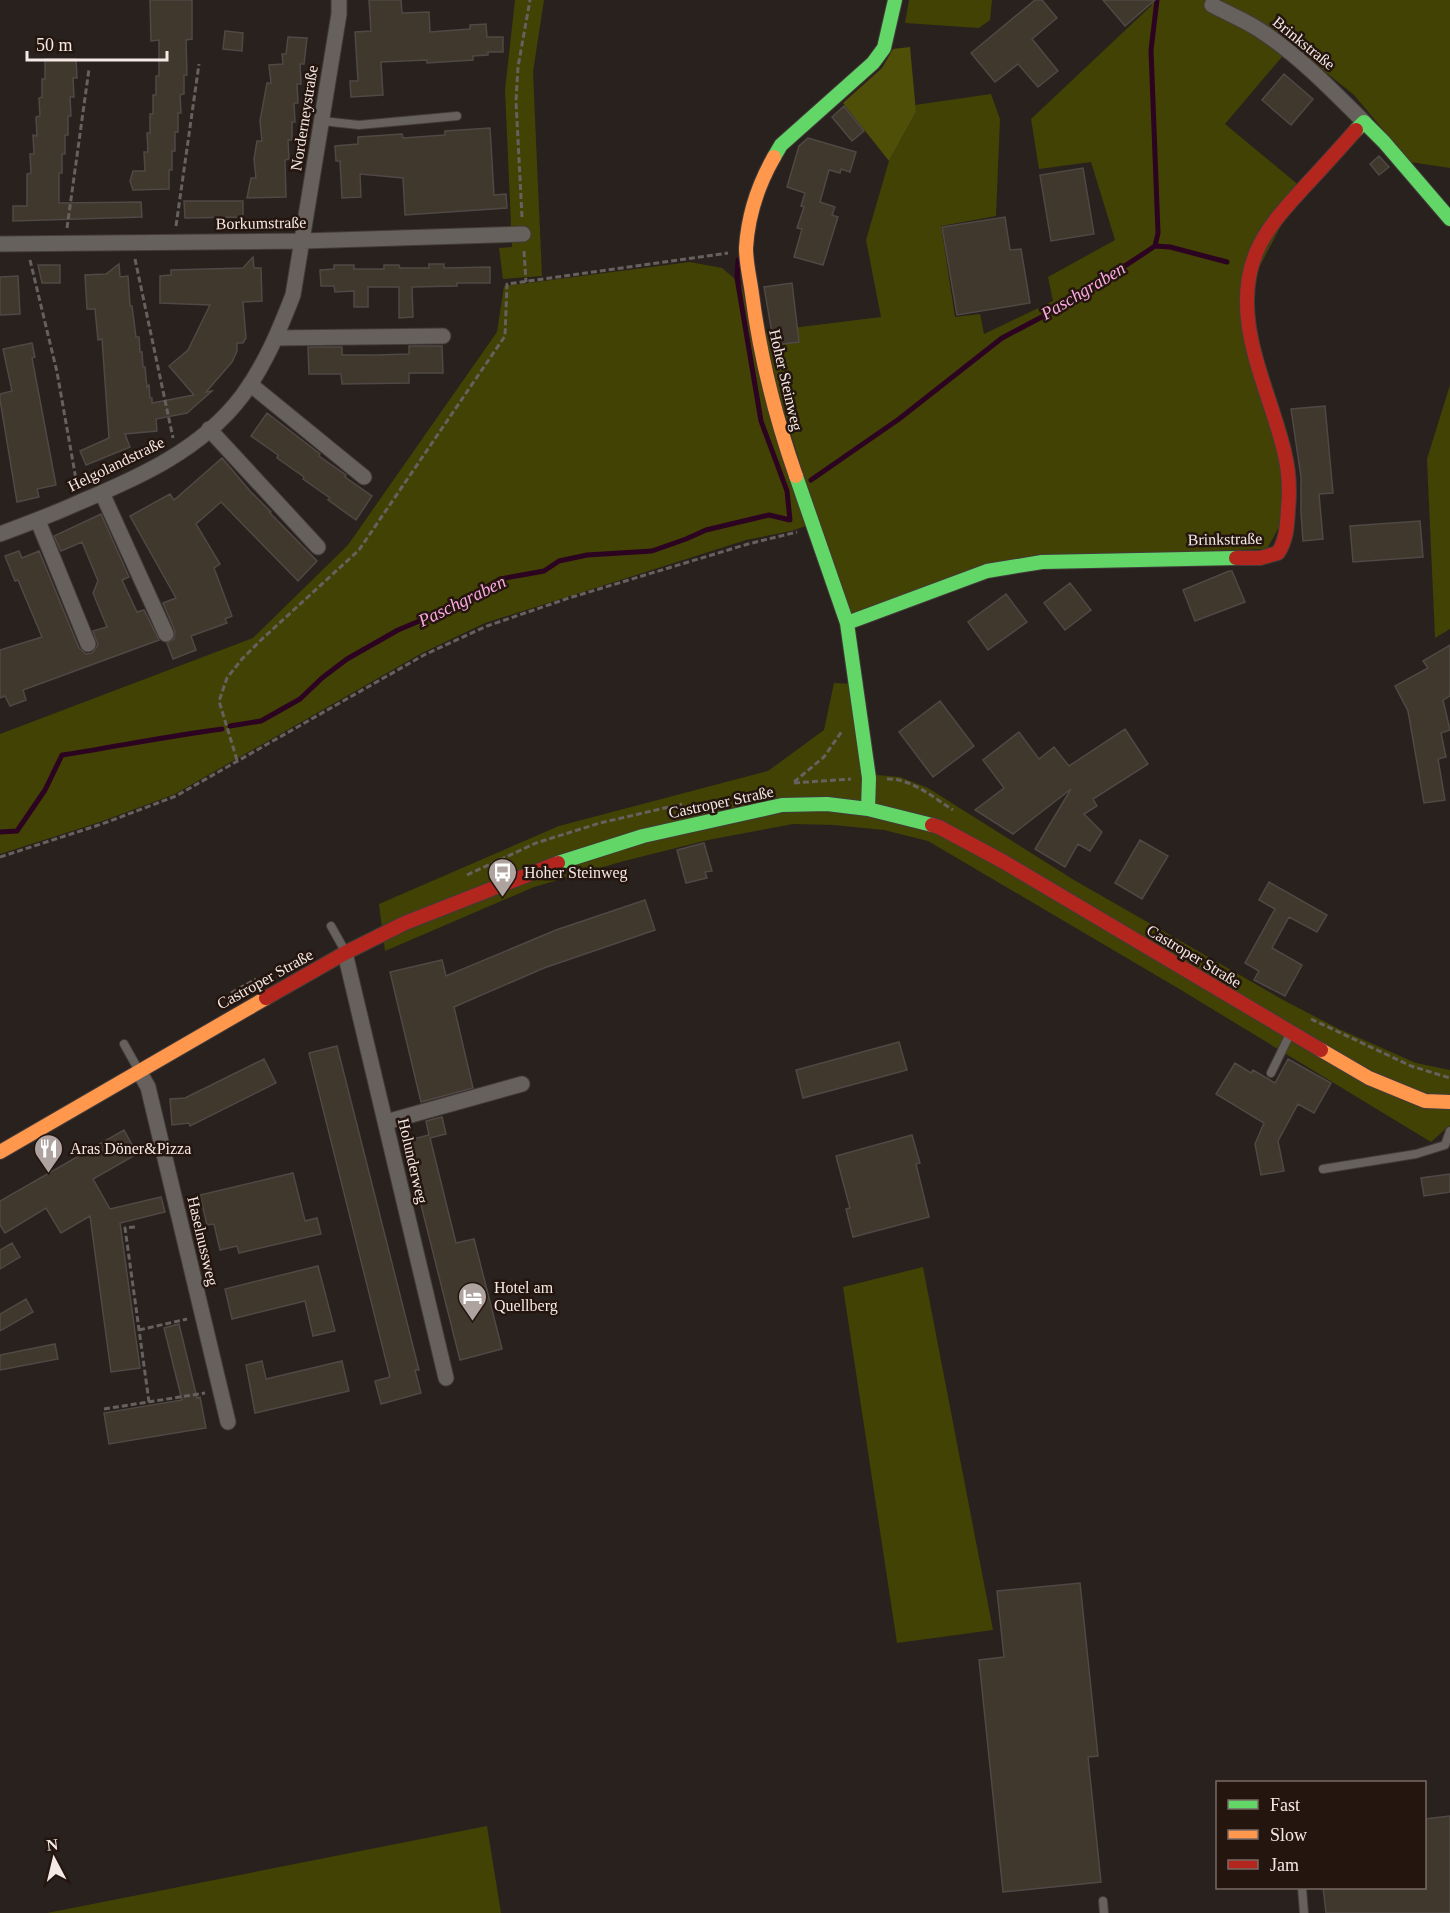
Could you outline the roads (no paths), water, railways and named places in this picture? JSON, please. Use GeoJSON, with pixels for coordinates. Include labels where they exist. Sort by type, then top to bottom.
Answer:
{"type":"FeatureCollection","features":[{"type":"Feature","properties":{"kind":"street","name":"Norderneystraße"},"geometry":{"type":"LineString","coordinates":[[303,241],[339,14],[339,0]]}},
{"type":"Feature","properties":{"kind":"street","name":"Hoher Steinweg"},"geometry":{"type":"LineString","coordinates":[[868,809],[870,778],[847,623],[777,421],[756,326],[746,250],[750,217],[760,180],[782,145],[873,63],[884,48],[895,0]]}},
{"type":"Feature","properties":{"kind":"street","name":"Brinkstraße"},"geometry":{"type":"LineString","coordinates":[[1212,5],[1258,29],[1328,86],[1384,141],[1450,219]]}},
{"type":"Feature","properties":{"kind":"street","name":"Brinkstraße"},"geometry":{"type":"LineString","coordinates":[[847,623],[960,580],[1008,567],[1042,562],[1260,558],[1278,554],[1286,539],[1289,486],[1283,442],[1258,364],[1249,324],[1247,306],[1249,276],[1257,251],[1269,227],[1364,122]]}},
{"type":"Feature","properties":{"kind":"street","name":"Borkumstraße"},"geometry":{"type":"LineString","coordinates":[[0,244],[303,241],[523,234]]}},
{"type":"Feature","properties":{"kind":"street","name":"Helgolandstraße"},"geometry":{"type":"LineString","coordinates":[[0,534],[38,521],[147,472],[176,456],[227,413],[250,384],[276,338],[293,295],[303,241]]}},
{"type":"Feature","properties":{"kind":"street"},"geometry":{"type":"LineString","coordinates":[[276,338],[443,336]]}},
{"type":"Feature","properties":{"kind":"street"},"geometry":{"type":"LineString","coordinates":[[250,384],[364,477]]}},
{"type":"Feature","properties":{"kind":"street"},"geometry":{"type":"LineString","coordinates":[[209,429],[318,547]]}},
{"type":"Feature","properties":{"kind":"street"},"geometry":{"type":"LineString","coordinates":[[102,493],[166,634]]}},
{"type":"Feature","properties":{"kind":"street"},"geometry":{"type":"LineString","coordinates":[[38,521],[88,644]]}},
{"type":"Feature","properties":{"kind":"street","name":"Castroper Straße"},"geometry":{"type":"LineString","coordinates":[[0,1152],[345,953],[405,923],[545,867],[643,836],[782,805],[827,804],[868,809],[939,827],[1004,862],[1369,1078],[1425,1101],[1450,1102]]}},
{"type":"Feature","properties":{"kind":"street","name":"Holunderweg"},"geometry":{"type":"LineString","coordinates":[[345,953],[446,1378]]}},
{"type":"Feature","properties":{"kind":"street","name":"Haselnussweg"},"geometry":{"type":"LineString","coordinates":[[139,1071],[148,1087],[228,1422]]}},
{"type":"Feature","properties":{"kind":"street"},"geometry":{"type":"LineString","coordinates":[[386,1122],[522,1084]]}},
{"type":"Feature","properties":{"kind":"lane"},"geometry":{"type":"LineString","coordinates":[[322,121],[359,125],[457,116]]}},
{"type":"Feature","properties":{"kind":"lane"},"geometry":{"type":"LineString","coordinates":[[331,926],[345,953]]}},
{"type":"Feature","properties":{"kind":"lane"},"geometry":{"type":"LineString","coordinates":[[1272,1073],[1290,1032]]}},
{"type":"Feature","properties":{"kind":"lane"},"geometry":{"type":"LineString","coordinates":[[124,1044],[139,1071]]}},
{"type":"Feature","properties":{"kind":"lane"},"geometry":{"type":"LineString","coordinates":[[1323,1169],[1416,1154],[1445,1145],[1450,1131]]}},
{"type":"Feature","properties":{"kind":"lane"},"geometry":{"type":"LineString","coordinates":[[1302,1889],[1304,1913]]}},
{"type":"Feature","properties":{"kind":"lane"},"geometry":{"type":"LineString","coordinates":[[1103,1901],[1104,1913]]}},
{"type":"Feature","properties":{"kind":"waterway","name":"Paschgraben"},"geometry":{"type":"LineString","coordinates":[[811,480],[899,419],[1002,338],[1072,301],[1155,246],[1158,233],[1151,50],[1157,0]]}},
{"type":"Feature","properties":{"kind":"waterway"},"geometry":{"type":"LineString","coordinates":[[1155,246],[1170,247],[1227,262]]}},
{"type":"Feature","properties":{"kind":"waterway","name":"Paschgraben"},"geometry":{"type":"LineString","coordinates":[[230,726],[261,721],[300,699],[347,659],[398,630],[455,606],[500,579],[544,571],[559,561],[587,555],[652,551],[706,530],[769,515],[790,520],[787,491],[761,421],[737,278],[738,260]]}},
{"type":"Feature","properties":{"kind":"waterway","name":"Paschgraben"},"geometry":{"type":"LineString","coordinates":[[0,832],[17,831],[45,790],[62,755],[222,729]]}},
{"type":"Feature","properties":{"kind":"place","name":"Hoher Steinweg"},"geometry":{"type":"Point","coordinates":[503,898]}},
{"type":"Feature","properties":{"kind":"place","name":"Aras Döner&Pizza"},"geometry":{"type":"Point","coordinates":[49,1174]}},
{"type":"Feature","properties":{"kind":"place","name":"Hotel am Quellberg"},"geometry":{"type":"Point","coordinates":[473,1322]}}]}
